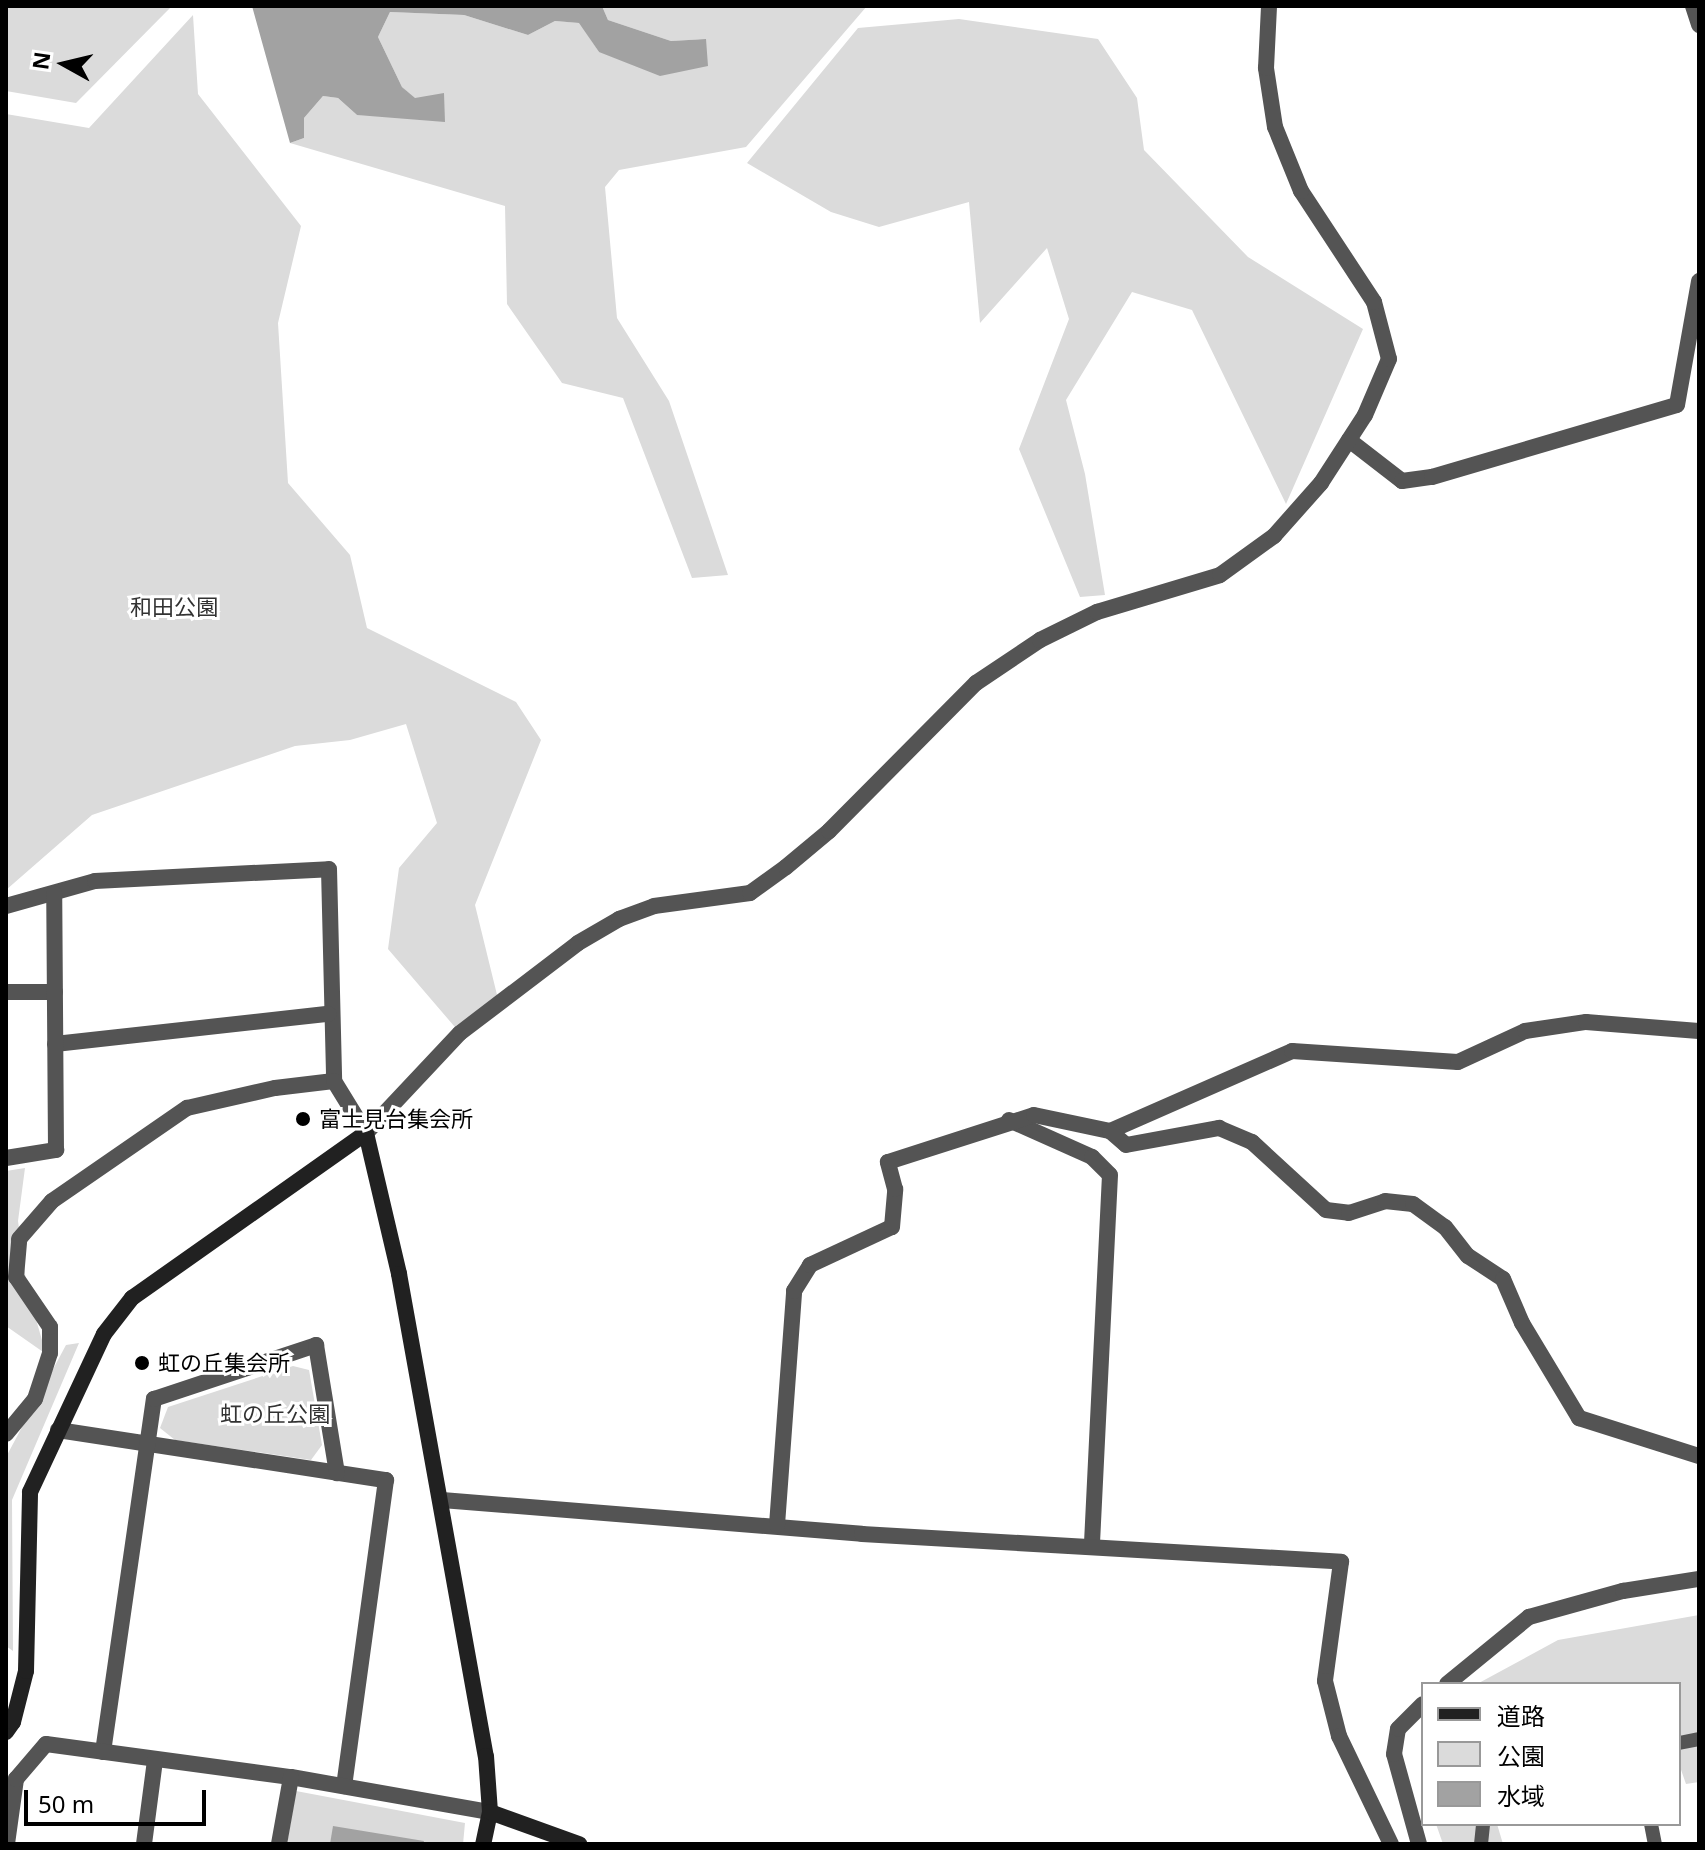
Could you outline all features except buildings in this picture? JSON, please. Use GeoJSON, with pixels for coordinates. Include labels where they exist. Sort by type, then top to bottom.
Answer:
{"type":"FeatureCollection","features":[{"type":"Feature","properties":{"kind":"street"},"geometry":{"type":"LineString","coordinates":[[6,1732],[13,1722],[26,1671],[25,1540],[30,1492],[104,1334],[132,1298],[366,1133],[460,1033],[578,943],[619,919],[654,906],[750,893],[829,831],[989,674],[1040,640],[1097,612],[1220,575],[1274,536],[1321,483],[1349,440],[1389,359],[1374,302],[1341,259],[1301,191],[1275,127],[1266,68],[1269,6]]}},
{"type":"Feature","properties":{"kind":"street"},"geometry":{"type":"LineString","coordinates":[[1693,6],[1699,25]]}},
{"type":"Feature","properties":{"kind":"street"},"geometry":{"type":"LineString","coordinates":[[1349,440],[1402,481],[1432,477],[1677,405],[1699,281]]}},
{"type":"Feature","properties":{"kind":"street"},"geometry":{"type":"LineString","coordinates":[[6,906],[95,881],[329,869],[328,1014],[334,1081],[366,1133],[442,1500],[486,1756],[490,1812],[483,1844]]}},
{"type":"Feature","properties":{"kind":"street"},"geometry":{"type":"LineString","coordinates":[[6,1158],[56,1150],[54,894]]}},
{"type":"Feature","properties":{"kind":"street"},"geometry":{"type":"LineString","coordinates":[[6,992],[55,992]]}},
{"type":"Feature","properties":{"kind":"street"},"geometry":{"type":"LineString","coordinates":[[55,1044],[328,1014]]}},
{"type":"Feature","properties":{"kind":"street"},"geometry":{"type":"LineString","coordinates":[[1110,1131],[1292,1051],[1458,1062],[1525,1031],[1586,1022],[1699,1031]]}},
{"type":"Feature","properties":{"kind":"street"},"geometry":{"type":"LineString","coordinates":[[6,1434],[35,1399],[50,1353],[50,1327],[16,1277],[19,1239],[52,1201],[187,1108],[334,1081]]}},
{"type":"Feature","properties":{"kind":"street"},"geometry":{"type":"LineString","coordinates":[[777,1525],[794,1291],[810,1265],[892,1227],[895,1189],[888,1162],[1009,1120],[1034,1115],[1110,1131],[1126,1145],[1219,1128],[1252,1142],[1326,1210],[1349,1213],[1385,1201],[1413,1204],[1445,1227],[1468,1256],[1503,1279],[1522,1323],[1579,1418],[1699,1456]]}},
{"type":"Feature","properties":{"kind":"street"},"geometry":{"type":"LineString","coordinates":[[1009,1120],[1092,1157],[1110,1175],[1092,1546]]}},
{"type":"Feature","properties":{"kind":"street"},"geometry":{"type":"LineString","coordinates":[[103,1752],[154,1399],[316,1345],[337,1473]]}},
{"type":"Feature","properties":{"kind":"street"},"geometry":{"type":"LineString","coordinates":[[58,1430],[147,1447],[386,1480],[344,1786]]}},
{"type":"Feature","properties":{"kind":"street"},"geometry":{"type":"LineString","coordinates":[[442,1500],[533,1511],[1341,1562],[1325,1681],[1339,1736],[1391,1844]]}},
{"type":"Feature","properties":{"kind":"street"},"geometry":{"type":"LineString","coordinates":[[1449,1682],[1529,1617],[1609,1594],[1699,1579]]}},
{"type":"Feature","properties":{"kind":"street"},"geometry":{"type":"LineString","coordinates":[[1419,1844],[1394,1754],[1398,1729],[1421,1706]]}},
{"type":"Feature","properties":{"kind":"street"},"geometry":{"type":"LineString","coordinates":[[7,1844],[16,1779],[46,1744],[291,1777],[490,1812],[579,1844]]}},
{"type":"Feature","properties":{"kind":"street"},"geometry":{"type":"LineString","coordinates":[[144,1844],[155,1760]]}},
{"type":"Feature","properties":{"kind":"street"},"geometry":{"type":"LineString","coordinates":[[279,1844],[291,1777]]}},
{"type":"Feature","properties":{"kind":"green space"},"geometry":{"type":"Polygon","coordinates":[[[6,6],[172,6],[76,103],[6,91],[6,6]]]}},
{"type":"Feature","properties":{"kind":"green space"},"geometry":{"type":"Polygon","coordinates":[[[602,6],[867,6],[746,147],[619,170],[605,187],[617,318],[669,401],[728,575],[692,578],[623,398],[562,383],[507,304],[505,206],[290,143],[304,138],[304,118],[323,96],[338,98],[357,115],[406,116],[414,98],[402,87],[378,37],[390,12],[464,15],[528,35],[555,21],[580,23],[599,52],[706,39],[671,41],[608,20],[602,6]]]}},
{"type":"Feature","properties":{"kind":"green space","name":"和田公園"},"geometry":{"type":"Polygon","coordinates":[[[193,15],[198,94],[301,226],[278,323],[288,483],[350,555],[367,628],[516,702],[541,740],[475,905],[499,1003],[460,1033],[388,949],[399,868],[437,823],[406,724],[350,740],[295,746],[92,815],[6,890],[6,114],[89,128],[193,15]]]}},
{"type":"Feature","properties":{"kind":"green space"},"geometry":{"type":"Polygon","coordinates":[[[959,19],[1098,39],[1137,98],[1144,150],[1248,257],[1363,329],[1286,504],[1192,310],[1132,292],[1066,400],[1085,474],[1105,595],[1080,597],[1019,449],[1069,319],[1047,248],[980,323],[969,202],[879,227],[831,212],[747,163],[858,28],[959,19]]]}},
{"type":"Feature","properties":{"kind":"green space"},"geometry":{"type":"Polygon","coordinates":[[[25,1168],[18,1221],[27,1288],[46,1354],[6,1326],[6,1171],[25,1168]]]}},
{"type":"Feature","properties":{"kind":"green space"},"geometry":{"type":"Polygon","coordinates":[[[79,1343],[12,1500],[13,1651],[6,1646],[6,1457],[66,1345],[79,1343]]]}},
{"type":"Feature","properties":{"kind":"green space","name":"虹の丘公園"},"geometry":{"type":"Polygon","coordinates":[[[293,1366],[309,1370],[322,1445],[311,1460],[175,1440],[160,1428],[168,1407],[293,1366]]]}},
{"type":"Feature","properties":{"kind":"green space"},"geometry":{"type":"Polygon","coordinates":[[[1699,1615],[1699,1782],[1686,1784],[1681,1770],[1681,1682],[1481,1682],[1558,1640],[1699,1615]]]}},
{"type":"Feature","properties":{"kind":"green space"},"geometry":{"type":"Polygon","coordinates":[[[296,1791],[465,1823],[463,1844],[287,1844],[296,1791]]]}},
{"type":"Feature","properties":{"kind":"green space"},"geometry":{"type":"Polygon","coordinates":[[[1437,1826],[1498,1826],[1503,1844],[1443,1844],[1437,1826]]]}},
{"type":"Feature","properties":{"kind":"water"},"geometry":{"type":"Polygon","coordinates":[[[252,6],[602,6],[608,20],[671,41],[706,39],[708,66],[660,76],[599,52],[579,23],[555,21],[528,35],[464,15],[390,12],[378,37],[402,87],[415,98],[444,93],[445,122],[357,115],[338,98],[323,96],[304,118],[304,138],[290,143],[252,6]]]}},
{"type":"Feature","properties":{"kind":"water"},"geometry":{"type":"Polygon","coordinates":[[[333,1826],[424,1841],[423,1844],[330,1844],[333,1826]]]}},
{"type":"Feature","properties":{"kind":"place","name":"富士見台集会所"},"geometry":{"type":"Point","coordinates":[303,1119]}},
{"type":"Feature","properties":{"kind":"place","name":"虹の丘集会所"},"geometry":{"type":"Point","coordinates":[142,1363]}}]}
